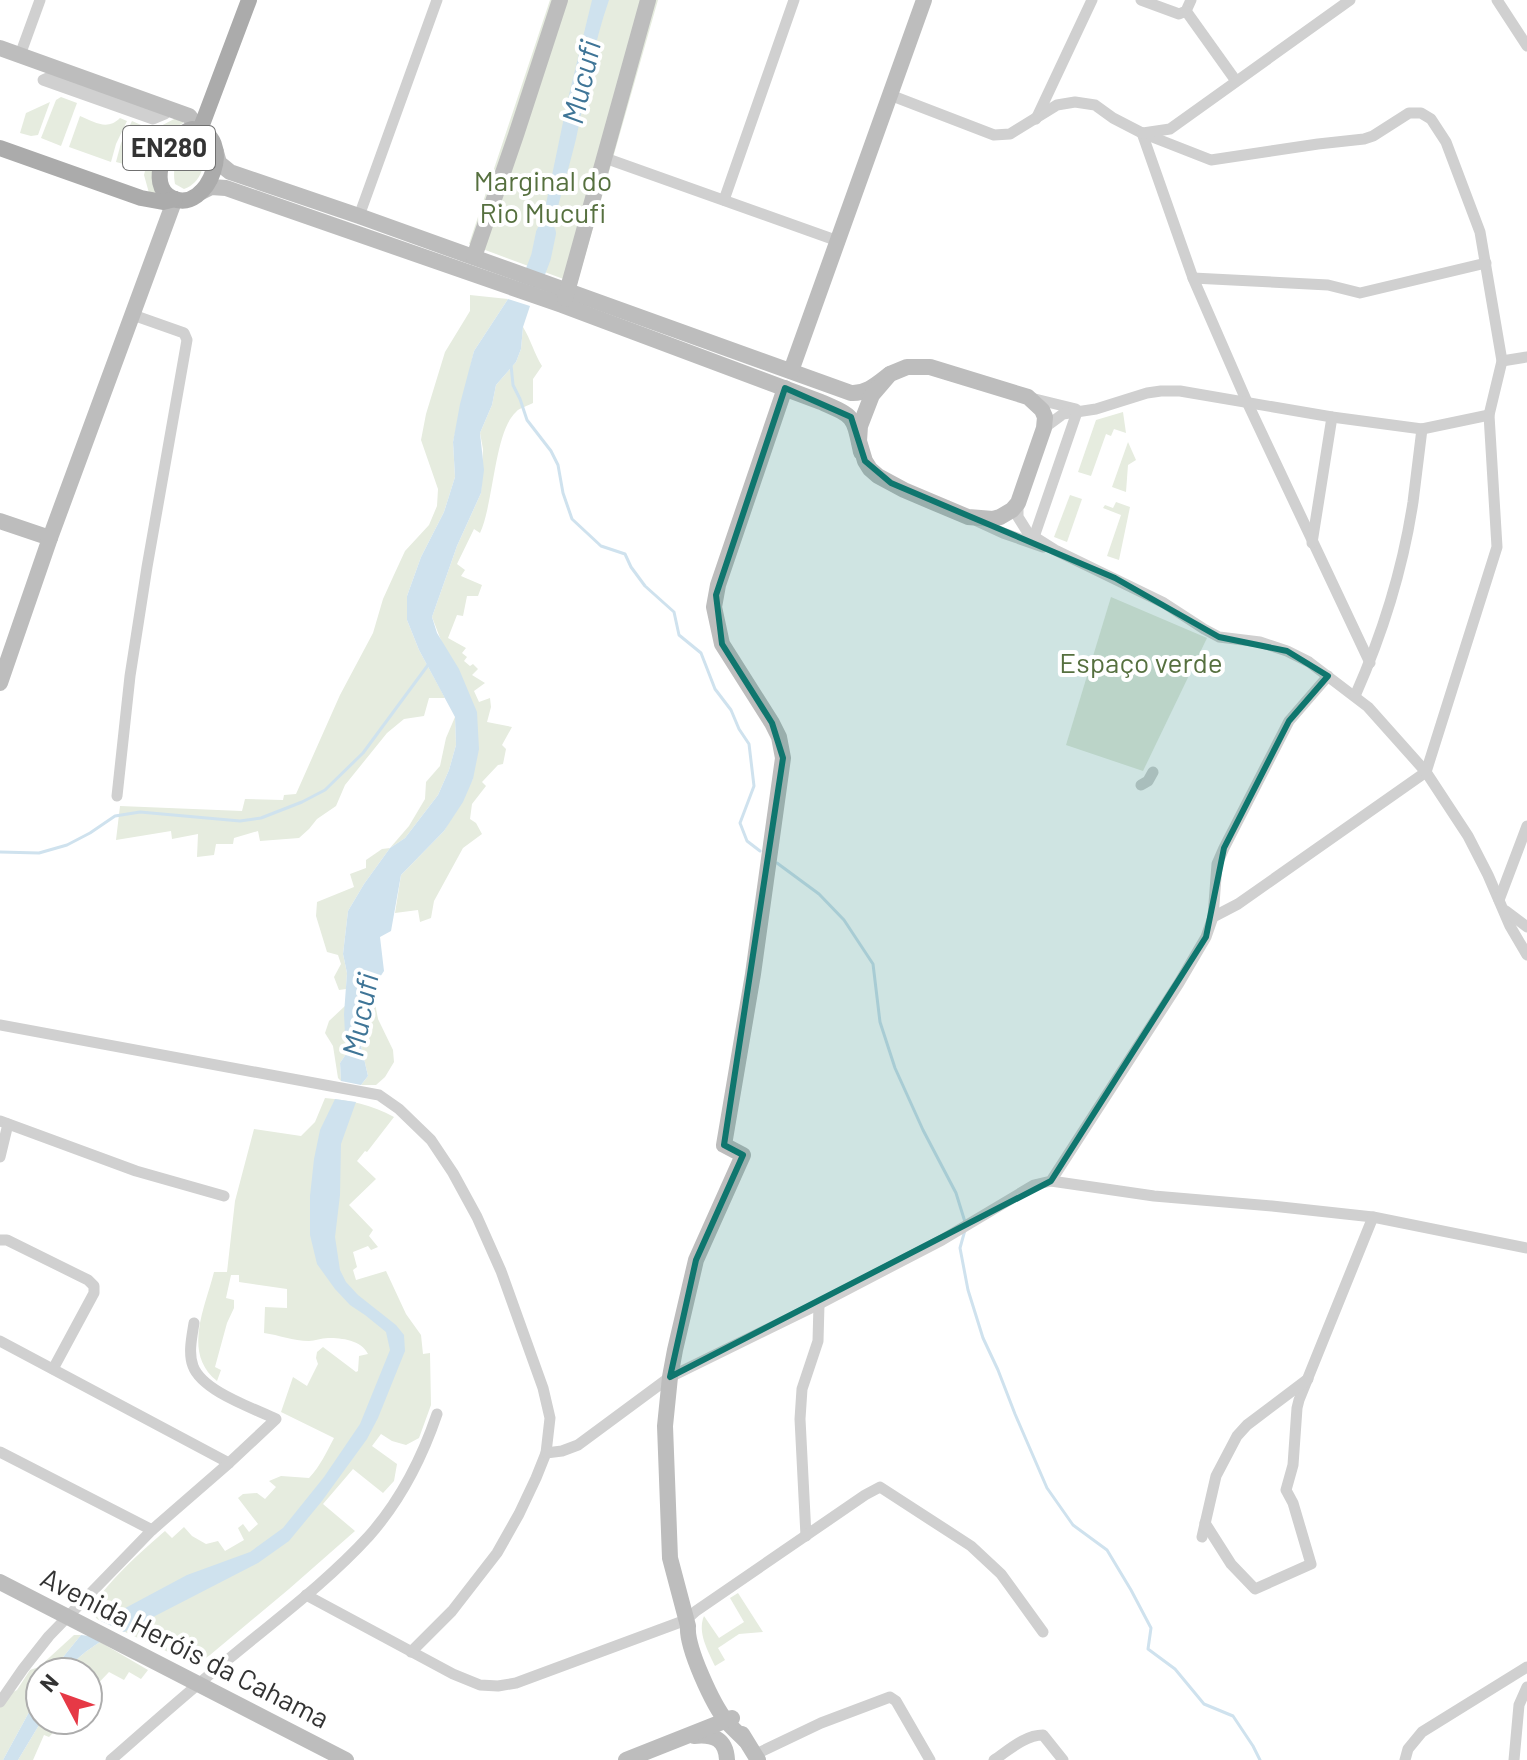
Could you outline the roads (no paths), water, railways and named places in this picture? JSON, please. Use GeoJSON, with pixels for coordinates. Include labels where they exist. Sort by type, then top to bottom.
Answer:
{"type":"FeatureCollection","features":[{"type":"Feature","properties":{"kind":"main road","name":"EN280"},"geometry":{"type":"LineString","coordinates":[[200,130],[249,0]]}},
{"type":"Feature","properties":{"kind":"main road","name":"EN280"},"geometry":{"type":"LineString","coordinates":[[0,148],[141,198],[163,202],[189,200],[201,192],[216,163],[211,138],[200,130],[192,129],[178,134],[165,156],[160,172],[161,185],[175,199]]}},
{"type":"Feature","properties":{"kind":"street"},"geometry":{"type":"LineString","coordinates":[[20,55],[40,0]]}},
{"type":"Feature","properties":{"kind":"street"},"geometry":{"type":"LineString","coordinates":[[359,216],[437,0]]}},
{"type":"Feature","properties":{"kind":"street"},"geometry":{"type":"LineString","coordinates":[[474,257],[560,0]]}},
{"type":"Feature","properties":{"kind":"street"},"geometry":{"type":"LineString","coordinates":[[565,298],[648,0]]}},
{"type":"Feature","properties":{"kind":"street"},"geometry":{"type":"LineString","coordinates":[[724,200],[794,0]]}},
{"type":"Feature","properties":{"kind":"street"},"geometry":{"type":"LineString","coordinates":[[791,371],[924,0]]}},
{"type":"Feature","properties":{"kind":"street"},"geometry":{"type":"LineString","coordinates":[[1035,120],[1092,0]]}},
{"type":"Feature","properties":{"kind":"street"},"geometry":{"type":"LineString","coordinates":[[1141,0],[1179,14],[1189,5],[1236,81]]}},
{"type":"Feature","properties":{"kind":"street"},"geometry":{"type":"LineString","coordinates":[[1142,133],[1170,129],[1350,0]]}},
{"type":"Feature","properties":{"kind":"street"},"geometry":{"type":"LineString","coordinates":[[1497,0],[1527,46]]}},
{"type":"Feature","properties":{"kind":"street"},"geometry":{"type":"LineString","coordinates":[[2,49],[189,116],[200,130]]}},
{"type":"Feature","properties":{"kind":"street"},"geometry":{"type":"LineString","coordinates":[[54,75],[165,114],[153,119],[43,80],[54,75]]}},
{"type":"Feature","properties":{"kind":"street"},"geometry":{"type":"LineString","coordinates":[[890,95],[994,135],[1010,134],[1057,105],[1075,102],[1095,105],[1142,133],[1211,160],[1364,139],[1409,113],[1421,113],[1431,119],[1446,142],[1480,232],[1502,361],[1489,415],[1497,547],[1426,772],[1238,904],[1213,917]]}},
{"type":"Feature","properties":{"kind":"street"},"geometry":{"type":"LineString","coordinates":[[1142,133],[1193,278],[1247,402],[1370,663]]}},
{"type":"Feature","properties":{"kind":"street"},"geometry":{"type":"LineString","coordinates":[[216,152],[219,163],[230,172],[474,257],[511,279]]}},
{"type":"Feature","properties":{"kind":"street"},"geometry":{"type":"LineString","coordinates":[[605,158],[838,241]]}},
{"type":"Feature","properties":{"kind":"street"},"geometry":{"type":"LineString","coordinates":[[201,192],[211,187],[226,188],[851,393],[866,391],[890,374],[907,367],[930,367],[1081,412]]}},
{"type":"Feature","properties":{"kind":"street"},"geometry":{"type":"LineString","coordinates":[[0,683],[175,199]]}},
{"type":"Feature","properties":{"kind":"street"},"geometry":{"type":"LineString","coordinates":[[1193,278],[1328,285],[1360,293],[1486,263]]}},
{"type":"Feature","properties":{"kind":"street"},"geometry":{"type":"LineString","coordinates":[[565,298],[845,412],[855,424],[865,461],[878,476],[1031,544],[1055,550]]}},
{"type":"Feature","properties":{"kind":"street"},"geometry":{"type":"LineString","coordinates":[[117,796],[147,567],[187,340],[184,333],[133,315]]}},
{"type":"Feature","properties":{"kind":"street"},"geometry":{"type":"LineString","coordinates":[[1502,361],[1527,357]]}},
{"type":"Feature","properties":{"kind":"street"},"geometry":{"type":"LineString","coordinates":[[785,388],[796,382],[791,371]]}},
{"type":"Feature","properties":{"kind":"street"},"geometry":{"type":"LineString","coordinates":[[861,452],[860,426],[866,408],[872,395],[890,374]]}},
{"type":"Feature","properties":{"kind":"street"},"geometry":{"type":"LineString","coordinates":[[785,388],[718,585],[714,607],[722,644],[772,723],[779,737],[783,758],[753,974],[724,1145],[743,1155],[696,1260],[670,1377],[665,1426],[670,1558],[690,1619],[687,1637],[696,1662],[752,1752],[890,1697],[896,1701],[930,1760]]}},
{"type":"Feature","properties":{"kind":"street"},"geometry":{"type":"LineString","coordinates":[[1044,428],[1063,414],[1161,391],[1180,391],[1422,429],[1489,415]]}},
{"type":"Feature","properties":{"kind":"street"},"geometry":{"type":"LineString","coordinates":[[1028,397],[1045,417],[1018,503],[1018,517],[1023,527],[1055,550],[1164,603],[1219,637],[1260,642],[1309,662],[1368,707],[1426,772],[1474,846],[1527,955]]}},
{"type":"Feature","properties":{"kind":"street"},"geometry":{"type":"LineString","coordinates":[[1034,537],[1081,412]]}},
{"type":"Feature","properties":{"kind":"street"},"geometry":{"type":"LineString","coordinates":[[1312,543],[1332,417]]}},
{"type":"Feature","properties":{"kind":"street"},"geometry":{"type":"LineString","coordinates":[[1355,696],[1370,663],[1400,562],[1413,505],[1422,429]]}},
{"type":"Feature","properties":{"kind":"street"},"geometry":{"type":"LineString","coordinates":[[968,517],[993,519],[1012,510],[1018,503]]}},
{"type":"Feature","properties":{"kind":"street"},"geometry":{"type":"LineString","coordinates":[[0,521],[50,538]]}},
{"type":"Feature","properties":{"kind":"street"},"geometry":{"type":"LineString","coordinates":[[1051,1181],[1206,937],[1213,917],[1217,864],[1224,848],[1289,721],[1328,676]]}},
{"type":"Feature","properties":{"kind":"street"},"geometry":{"type":"LineString","coordinates":[[1141,785],[1148,781],[1153,772]]}},
{"type":"Feature","properties":{"kind":"street"},"geometry":{"type":"LineString","coordinates":[[1501,905],[1527,826]]}},
{"type":"Feature","properties":{"kind":"street"},"geometry":{"type":"LineString","coordinates":[[1501,905],[1527,927]]}},
{"type":"Feature","properties":{"kind":"street"},"geometry":{"type":"LineString","coordinates":[[0,1025],[379,1095],[399,1109],[431,1140],[453,1173],[501,1271],[543,1388],[550,1418],[546,1453],[525,1502],[497,1553],[452,1611],[411,1652]]}},
{"type":"Feature","properties":{"kind":"street"},"geometry":{"type":"LineString","coordinates":[[0,1157],[4,1123],[136,1171],[224,1196]]}},
{"type":"Feature","properties":{"kind":"street"},"geometry":{"type":"LineString","coordinates":[[546,1453],[578,1445],[670,1377],[942,1240],[1034,1185],[1051,1181],[1154,1196],[1373,1217],[1527,1248]]}},
{"type":"Feature","properties":{"kind":"street"},"geometry":{"type":"LineString","coordinates":[[1205,1523],[1231,1564],[1255,1589],[1311,1564],[1293,1503],[1286,1490],[1293,1465],[1297,1408],[1373,1217]]}},
{"type":"Feature","properties":{"kind":"street"},"geometry":{"type":"LineString","coordinates":[[0,1240],[7,1240],[88,1280],[94,1286],[94,1293],[53,1369]]}},
{"type":"Feature","properties":{"kind":"street"},"geometry":{"type":"LineString","coordinates":[[806,1536],[800,1419],[802,1389],[818,1341],[819,1304]]}},
{"type":"Feature","properties":{"kind":"street"},"geometry":{"type":"LineString","coordinates":[[0,1702],[49,1636],[152,1530],[276,1419],[214,1389],[199,1377],[191,1358],[194,1323]]}},
{"type":"Feature","properties":{"kind":"street"},"geometry":{"type":"LineString","coordinates":[[0,1341],[229,1463]]}},
{"type":"Feature","properties":{"kind":"street"},"geometry":{"type":"LineString","coordinates":[[1202,1537],[1216,1476],[1237,1436],[1308,1379]]}},
{"type":"Feature","properties":{"kind":"street"},"geometry":{"type":"LineString","coordinates":[[111,1760],[306,1595],[370,1535],[413,1470],[437,1414]]}},
{"type":"Feature","properties":{"kind":"street"},"geometry":{"type":"LineString","coordinates":[[0,1452],[152,1530]]}},
{"type":"Feature","properties":{"kind":"street"},"geometry":{"type":"LineString","coordinates":[[306,1595],[453,1674],[480,1685],[516,1683],[690,1619],[865,1495],[882,1487],[971,1546],[1001,1574],[1043,1632]]}},
{"type":"Feature","properties":{"kind":"street","name":"Avenida Heróis da Cahama"},"geometry":{"type":"LineString","coordinates":[[0,1582],[346,1760]]}},
{"type":"Feature","properties":{"kind":"street"},"geometry":{"type":"LineString","coordinates":[[1405,1760],[1408,1749],[1422,1732],[1527,1667]]}},
{"type":"Feature","properties":{"kind":"street"},"geometry":{"type":"LineString","coordinates":[[1514,1760],[1519,1705],[1527,1687]]}},
{"type":"Feature","properties":{"kind":"street"},"geometry":{"type":"LineString","coordinates":[[626,1760],[730,1719]]}},
{"type":"Feature","properties":{"kind":"street"},"geometry":{"type":"LineString","coordinates":[[994,1760],[1039,1734],[1063,1760]]}},
{"type":"Feature","properties":{"kind":"street"},"geometry":{"type":"LineString","coordinates":[[689,1737],[715,1737],[722,1744],[727,1760]]}},
{"type":"Feature","properties":{"kind":"water"},"geometry":{"type":"Polygon","coordinates":[[[592,0],[609,0],[546,260],[535,257],[592,0]]]}},
{"type":"Feature","properties":{"kind":"water"},"geometry":{"type":"Polygon","coordinates":[[[508,299],[530,306],[523,327],[521,349],[516,362],[496,385],[492,405],[480,433],[484,470],[481,493],[457,546],[432,617],[477,712],[479,749],[473,779],[463,802],[444,831],[401,875],[391,931],[380,937],[384,971],[376,983],[360,1041],[368,1076],[361,1085],[341,1081],[340,1063],[346,1054],[344,1014],[347,973],[343,954],[348,911],[390,848],[405,838],[438,795],[456,745],[455,717],[419,650],[407,620],[407,596],[421,557],[444,512],[455,477],[453,442],[474,351],[508,299]]]}},
{"type":"Feature","properties":{"kind":"water"},"geometry":{"type":"Polygon","coordinates":[[[335,1099],[356,1102],[341,1144],[335,1237],[340,1270],[358,1295],[396,1325],[404,1335],[405,1351],[367,1439],[289,1541],[258,1563],[124,1632],[101,1621],[187,1575],[250,1552],[283,1528],[324,1477],[360,1424],[390,1350],[386,1332],[350,1305],[317,1264],[310,1235],[314,1159],[320,1130],[335,1099]]]}},
{"type":"Feature","properties":{"kind":"water"},"geometry":{"type":"Polygon","coordinates":[[[81,1635],[100,1642],[81,1656],[64,1656],[81,1635]]]}},
{"type":"Feature","properties":{"kind":"water"},"geometry":{"type":"Polygon","coordinates":[[[24,1721],[24,1736],[32,1736],[18,1760],[3,1760],[24,1721]]]}},
{"type":"Feature","properties":{"kind":"waterway","name":"Mucufi"},"geometry":{"type":"LineString","coordinates":[[530,286],[546,233]]}},
{"type":"Feature","properties":{"kind":"waterway"},"geometry":{"type":"LineString","coordinates":[[511,365],[513,385],[527,420],[558,465],[572,519],[601,546],[625,554],[645,586],[674,612],[679,635],[701,653],[715,689],[731,710],[749,744],[754,786],[740,823],[747,841],[760,851]]}},
{"type":"Feature","properties":{"kind":"waterway"},"geometry":{"type":"LineString","coordinates":[[0,852],[39,853],[67,845],[115,816],[140,812],[240,821],[261,818],[302,802],[325,790],[363,753],[428,665]]}},
{"type":"Feature","properties":{"kind":"waterway"},"geometry":{"type":"LineString","coordinates":[[777,863],[819,894],[844,920],[873,964],[880,1022],[895,1068],[956,1193],[965,1222]]}},
{"type":"Feature","properties":{"kind":"waterway"},"geometry":{"type":"LineString","coordinates":[[965,1230],[960,1248],[968,1290],[983,1338],[1047,1488],[1073,1525],[1107,1550],[1151,1628],[1148,1649],[1175,1669],[1204,1704],[1233,1716],[1260,1760]]}},
{"type":"Feature","properties":{"kind":"park label","name":"Marginal do Rio Mucufi"},"geometry":{"type":"Point","coordinates":[543,197]}},
{"type":"Feature","properties":{"kind":"park label","name":"Espaço verde"},"geometry":{"type":"Point","coordinates":[1141,663]}}]}
